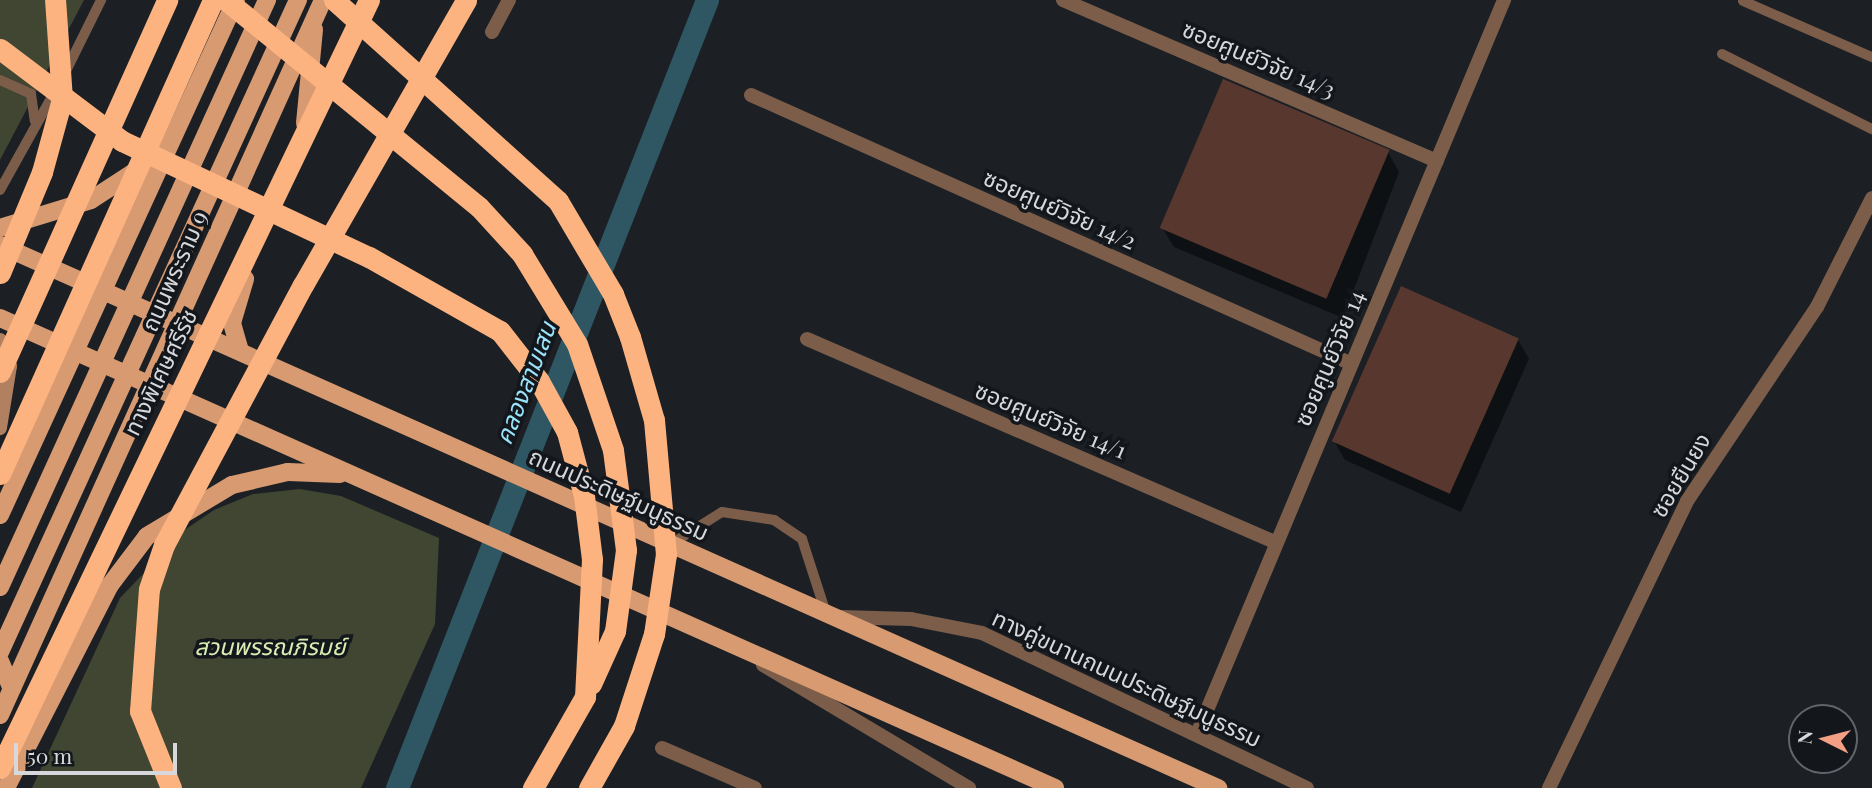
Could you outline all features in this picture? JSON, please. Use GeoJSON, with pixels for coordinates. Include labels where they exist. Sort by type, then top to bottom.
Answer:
{"type":"FeatureCollection","features":[{"type":"Feature","properties":{"kind":"highway"},"geometry":{"type":"LineString","coordinates":[[0,273],[42,172],[62,99],[55,0]]}},
{"type":"Feature","properties":{"kind":"highway"},"geometry":{"type":"LineString","coordinates":[[0,372],[167,0]]}},
{"type":"Feature","properties":{"kind":"highway"},"geometry":{"type":"LineString","coordinates":[[0,474],[213,0]]}},
{"type":"Feature","properties":{"kind":"highway"},"geometry":{"type":"LineString","coordinates":[[226,0],[479,207],[522,254],[577,344],[612,450],[626,550],[615,631],[585,697],[533,788]]}},
{"type":"Feature","properties":{"kind":"highway"},"geometry":{"type":"LineString","coordinates":[[334,0],[558,201],[613,294],[630,337],[654,420],[666,554],[654,634],[624,726],[589,788]]}},
{"type":"Feature","properties":{"kind":"highway"},"geometry":{"type":"LineString","coordinates":[[171,788],[140,711],[141,636],[164,545],[365,173],[466,0]]}},
{"type":"Feature","properties":{"kind":"highway","name":"ทางพิเศษศรีรัช"},"geometry":{"type":"LineString","coordinates":[[0,768],[369,1]]}},
{"type":"Feature","properties":{"kind":"highway"},"geometry":{"type":"LineString","coordinates":[[0,49],[122,141],[369,257],[500,331],[539,381],[567,432],[584,496],[592,559],[585,697]]}},
{"type":"Feature","properties":{"kind":"main road"},"geometry":{"type":"LineString","coordinates":[[0,515],[236,0]]}},
{"type":"Feature","properties":{"kind":"main road","name":"ถนนพระราม 9"},"geometry":{"type":"LineString","coordinates":[[0,587],[267,0]]}},
{"type":"Feature","properties":{"kind":"main road","name":"ถนนพระราม 9"},"geometry":{"type":"LineString","coordinates":[[0,652],[298,0]]}},
{"type":"Feature","properties":{"kind":"main road","name":"ถนนพระราม 9"},"geometry":{"type":"LineString","coordinates":[[0,715],[323,0]]}},
{"type":"Feature","properties":{"kind":"main road"},"geometry":{"type":"LineString","coordinates":[[240,351],[232,323],[238,294],[295,166],[304,127],[314,18]]}},
{"type":"Feature","properties":{"kind":"main road"},"geometry":{"type":"LineString","coordinates":[[0,228],[91,200],[167,151]]}},
{"type":"Feature","properties":{"kind":"main road","name":"ถนนประดิษฐ์มนูธรรม"},"geometry":{"type":"LineString","coordinates":[[0,245],[571,501],[833,614],[1218,788]]}},
{"type":"Feature","properties":{"kind":"main road"},"geometry":{"type":"LineString","coordinates":[[0,318],[1055,788]]}},
{"type":"Feature","properties":{"kind":"main road"},"geometry":{"type":"LineString","coordinates":[[0,340],[10,366],[0,428]]}},
{"type":"Feature","properties":{"kind":"main road"},"geometry":{"type":"LineString","coordinates":[[6,788],[110,585],[147,536],[232,485],[288,472],[351,474]]}},
{"type":"Feature","properties":{"kind":"main road"},"geometry":{"type":"LineString","coordinates":[[0,661],[12,689]]}},
{"type":"Feature","properties":{"kind":"street"},"geometry":{"type":"LineString","coordinates":[[492,32],[509,0]]}},
{"type":"Feature","properties":{"kind":"street","name":"ซอยศูนย์วิจัย 14/3"},"geometry":{"type":"LineString","coordinates":[[1063,0],[1437,161]]}},
{"type":"Feature","properties":{"kind":"street","name":"ซอยศูนย์วิจัย 14"},"geometry":{"type":"LineString","coordinates":[[1196,734],[1504,0]]}},
{"type":"Feature","properties":{"kind":"street","name":"ซอยศูนย์วิจัย 14/2"},"geometry":{"type":"LineString","coordinates":[[751,94],[1352,364]]}},
{"type":"Feature","properties":{"kind":"street","name":"ซอยยืนยง"},"geometry":{"type":"LineString","coordinates":[[1549,788],[1687,501],[1817,307],[1872,198]]}},
{"type":"Feature","properties":{"kind":"street","name":"ซอยศูนย์วิจัย 14/1"},"geometry":{"type":"LineString","coordinates":[[807,340],[1277,543]]}},
{"type":"Feature","properties":{"kind":"street","name":"ทางคู่ขนานถนนประดิษฐ์มนูธรรม"},"geometry":{"type":"LineString","coordinates":[[833,614],[911,619],[982,633],[1307,788]]}},
{"type":"Feature","properties":{"kind":"street"},"geometry":{"type":"LineString","coordinates":[[722,640],[969,788]]}},
{"type":"Feature","properties":{"kind":"street"},"geometry":{"type":"LineString","coordinates":[[662,748],[755,788]]}},
{"type":"Feature","properties":{"kind":"lane"},"geometry":{"type":"LineString","coordinates":[[0,190],[101,0]]}},
{"type":"Feature","properties":{"kind":"lane"},"geometry":{"type":"LineString","coordinates":[[1743,1],[1872,57]]}},
{"type":"Feature","properties":{"kind":"lane"},"geometry":{"type":"LineString","coordinates":[[1721,54],[1871,125]]}},
{"type":"Feature","properties":{"kind":"lane"},"geometry":{"type":"LineString","coordinates":[[0,80],[37,103],[32,131]]}},
{"type":"Feature","properties":{"kind":"lane"},"geometry":{"type":"LineString","coordinates":[[671,544],[722,512],[774,520],[803,539],[833,614]]}},
{"type":"Feature","properties":{"kind":"green space"},"geometry":{"type":"Polygon","coordinates":[[[0,0],[84,0],[0,160],[0,0]]]}},
{"type":"Feature","properties":{"kind":"green space","name":"สวนพรรณภิรมย์"},"geometry":{"type":"Polygon","coordinates":[[[300,489],[341,496],[439,538],[435,624],[361,788],[32,788],[120,598],[186,529],[214,510],[253,494],[300,489]]]}},
{"type":"Feature","properties":{"kind":"building"},"geometry":{"type":"Polygon","coordinates":[[[1223,79],[1390,150],[1326,299],[1160,228],[1223,79]]]}},
{"type":"Feature","properties":{"kind":"building"},"geometry":{"type":"Polygon","coordinates":[[[1401,286],[1519,338],[1450,494],[1332,441],[1401,286]]]}},
{"type":"Feature","properties":{"kind":"waterway","name":"คลองสามเสน"},"geometry":{"type":"LineString","coordinates":[[397,788],[707,0]]}}]}
